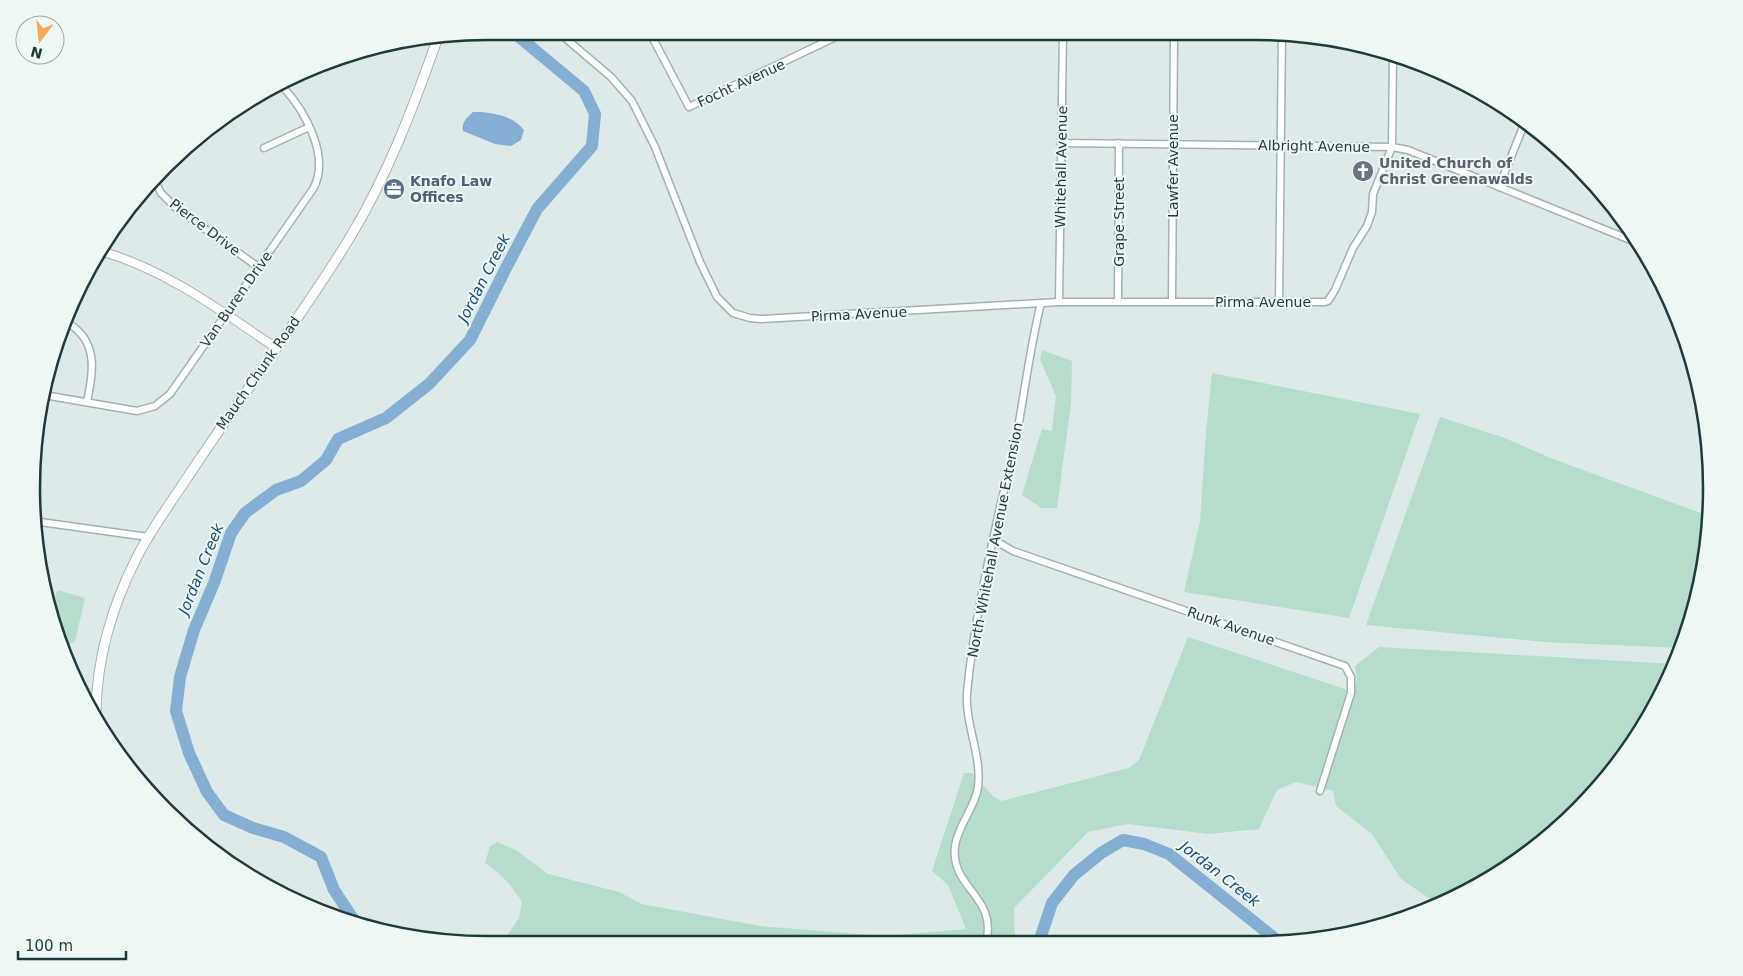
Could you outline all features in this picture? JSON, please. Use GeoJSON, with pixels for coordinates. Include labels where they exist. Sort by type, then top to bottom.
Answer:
{"type":"FeatureCollection","features":[{"type":"Feature","properties":{"kind":"main road","name":"Mauch Chunk Road"},"geometry":{"type":"LineString","coordinates":[[97,706],[102,658],[111,622],[129,573],[148,538],[230,413],[332,265],[360,220],[396,146],[436,43]]}},
{"type":"Feature","properties":{"kind":"street","name":"Pirma Avenue"},"geometry":{"type":"LineString","coordinates":[[568,40],[611,77],[632,101],[655,148],[708,281],[720,302],[734,313],[750,318],[761,319],[1059,302],[1325,302],[1328,301],[1335,290],[1353,248],[1367,226],[1372,212],[1373,194],[1392,147]]}},
{"type":"Feature","properties":{"kind":"street","name":"Focht Avenue"},"geometry":{"type":"LineString","coordinates":[[653,40],[689,107],[829,40]]}},
{"type":"Feature","properties":{"kind":"street","name":"Whitehall Avenue"},"geometry":{"type":"LineString","coordinates":[[1059,302],[1063,40]]}},
{"type":"Feature","properties":{"kind":"street","name":"Lawfer Avenue"},"geometry":{"type":"LineString","coordinates":[[1172,301],[1174,40]]}},
{"type":"Feature","properties":{"kind":"street"},"geometry":{"type":"LineString","coordinates":[[1279,302],[1282,41]]}},
{"type":"Feature","properties":{"kind":"street"},"geometry":{"type":"LineString","coordinates":[[1392,147],[1393,62]]}},
{"type":"Feature","properties":{"kind":"street","name":"Van Buren Drive"},"geometry":{"type":"LineString","coordinates":[[50,396],[136,410],[155,406],[170,394],[313,189],[318,176],[320,157],[309,127],[297,102],[285,89]]}},
{"type":"Feature","properties":{"kind":"street"},"geometry":{"type":"LineString","coordinates":[[264,148],[309,127]]}},
{"type":"Feature","properties":{"kind":"street"},"geometry":{"type":"LineString","coordinates":[[1499,187],[1522,129]]}},
{"type":"Feature","properties":{"kind":"street","name":"Albright Avenue"},"geometry":{"type":"LineString","coordinates":[[1061,143],[1392,147],[1408,150],[1627,238]]}},
{"type":"Feature","properties":{"kind":"street","name":"Grape Street"},"geometry":{"type":"LineString","coordinates":[[1118,301],[1119,143]]}},
{"type":"Feature","properties":{"kind":"street","name":"Pierce Drive"},"geometry":{"type":"LineString","coordinates":[[158,186],[164,197],[176,208],[258,267]]}},
{"type":"Feature","properties":{"kind":"street"},"geometry":{"type":"LineString","coordinates":[[107,252],[137,263],[174,281],[276,348]]}},
{"type":"Feature","properties":{"kind":"street","name":"North Whitehall Avenue Extension"},"geometry":{"type":"LineString","coordinates":[[988,936],[988,919],[984,907],[965,884],[958,872],[954,859],[955,845],[978,787],[975,750],[968,720],[967,694],[974,636],[987,566],[1012,460],[1034,330],[1041,303]]}},
{"type":"Feature","properties":{"kind":"street"},"geometry":{"type":"LineString","coordinates":[[71,325],[78,330],[91,355],[92,372],[87,402]]}},
{"type":"Feature","properties":{"kind":"street"},"geometry":{"type":"LineString","coordinates":[[41,521],[148,538]]}},
{"type":"Feature","properties":{"kind":"street","name":"Runk Avenue"},"geometry":{"type":"LineString","coordinates":[[994,540],[1013,551],[1345,666],[1351,677],[1350,693],[1320,791]]}},
{"type":"Feature","properties":{"kind":"green space"},"geometry":{"type":"Polygon","coordinates":[[[1042,350],[1072,361],[1071,403],[1057,508],[1041,508],[1022,495],[1042,429],[1052,431],[1056,396],[1040,359],[1042,350]]]}},
{"type":"Feature","properties":{"kind":"green space"},"geometry":{"type":"Polygon","coordinates":[[[1212,373],[1420,414],[1349,618],[1184,592],[1200,521],[1212,373]]]}},
{"type":"Feature","properties":{"kind":"green space"},"geometry":{"type":"Polygon","coordinates":[[[1440,417],[1505,438],[1553,459],[1702,513],[1699,546],[1688,604],[1673,648],[1544,642],[1366,625],[1440,417]]]}},
{"type":"Feature","properties":{"kind":"green space"},"geometry":{"type":"Polygon","coordinates":[[[58,590],[85,598],[75,642],[68,644],[54,598],[58,590]]]}},
{"type":"Feature","properties":{"kind":"green space"},"geometry":{"type":"Polygon","coordinates":[[[1188,637],[1354,692],[1357,681],[1355,666],[1379,647],[1667,664],[1643,712],[1627,737],[1610,761],[1572,805],[1528,843],[1504,860],[1479,876],[1431,900],[1401,879],[1372,834],[1336,806],[1333,791],[1296,782],[1277,790],[1259,829],[1209,834],[1128,824],[1088,832],[1014,908],[1015,936],[885,936],[966,929],[948,885],[932,871],[964,773],[972,773],[994,797],[1002,801],[1129,768],[1139,760],[1188,637]]]}},
{"type":"Feature","properties":{"kind":"green space"},"geometry":{"type":"Polygon","coordinates":[[[497,842],[516,850],[548,874],[619,892],[642,904],[760,926],[885,936],[507,936],[519,918],[522,902],[506,880],[485,863],[490,846],[497,842]]]}},
{"type":"Feature","properties":{"kind":"water"},"geometry":{"type":"Polygon","coordinates":[[[473,112],[501,115],[514,121],[524,130],[521,140],[511,146],[495,144],[463,131],[464,123],[473,112]]]}},
{"type":"Feature","properties":{"kind":"waterway","name":"Jordan Creek"},"geometry":{"type":"LineString","coordinates":[[350,914],[334,890],[321,857],[284,837],[253,828],[224,815],[207,792],[189,753],[176,711],[180,677],[194,630],[214,583],[231,533],[245,513],[276,490],[301,481],[326,460],[338,439],[386,418],[429,384],[470,340],[537,209],[592,146],[595,114],[584,91],[523,40]]}},
{"type":"Feature","properties":{"kind":"waterway","name":"Jordan Creek"},"geometry":{"type":"LineString","coordinates":[[1041,936],[1052,903],[1074,875],[1101,853],[1123,840],[1144,844],[1169,854],[1271,935]]}},
{"type":"Feature","properties":{"kind":"place","name":"United Church of Christ Greenawalds"},"geometry":{"type":"Point","coordinates":[1363,171]}},
{"type":"Feature","properties":{"kind":"place","name":"Knafo Law Offices"},"geometry":{"type":"Point","coordinates":[394,189]}}]}
